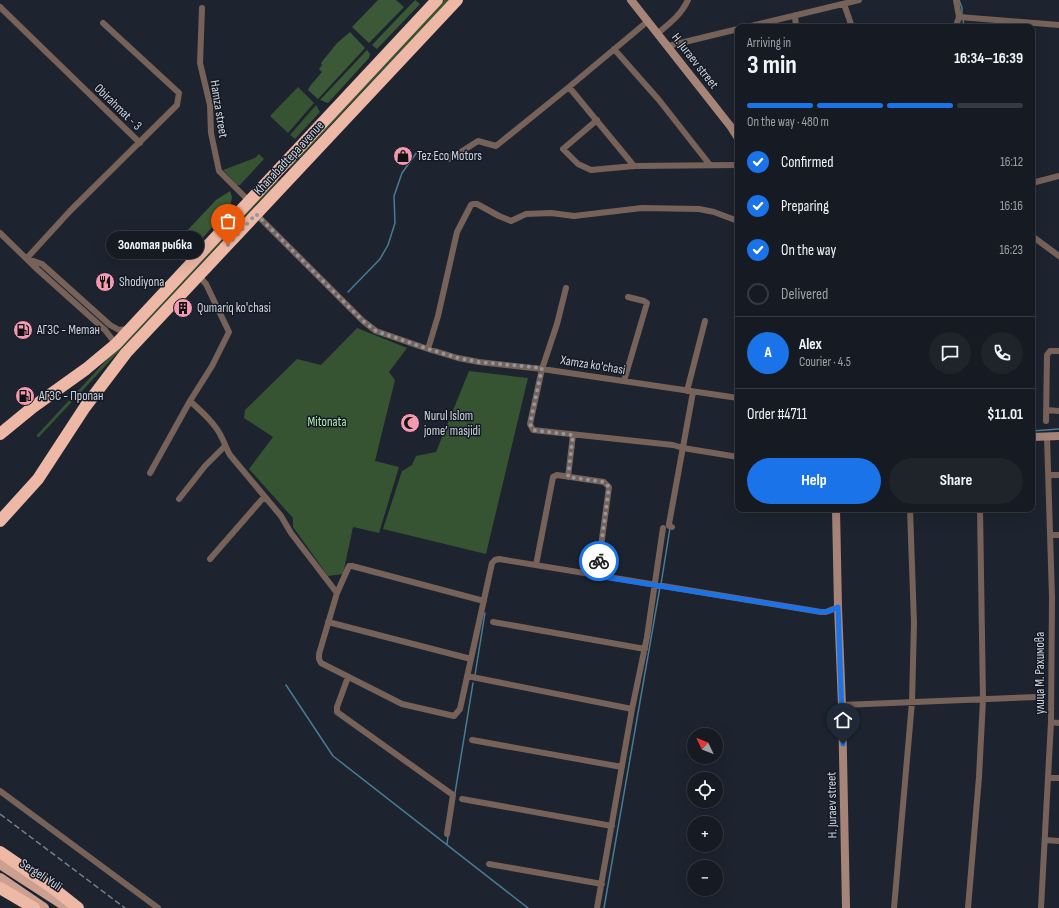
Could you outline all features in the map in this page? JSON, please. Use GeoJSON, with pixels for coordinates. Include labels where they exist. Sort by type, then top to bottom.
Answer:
{"type":"FeatureCollection","features":[{"type":"Feature","properties":{"kind":"highway","name":"Khanabadtepa avenue"},"geometry":{"type":"LineString","coordinates":[[0,434],[33,407],[86,370],[116,344],[437,0]]}},
{"type":"Feature","properties":{"kind":"highway","name":"Khanabadtepa avenue"},"geometry":{"type":"LineString","coordinates":[[0,521],[38,478],[85,407],[126,353],[457,0]]}},
{"type":"Feature","properties":{"kind":"highway"},"geometry":{"type":"LineString","coordinates":[[276,173],[284,174],[286,183]]}},
{"type":"Feature","properties":{"kind":"highway"},"geometry":{"type":"LineString","coordinates":[[0,852],[78,908]]}},
{"type":"Feature","properties":{"kind":"highway"},"geometry":{"type":"LineString","coordinates":[[0,888],[34,908]]}},
{"type":"Feature","properties":{"kind":"main road","name":"Sergeli Yuli"},"geometry":{"type":"LineString","coordinates":[[0,864],[68,908]]}},
{"type":"Feature","properties":{"kind":"main road","name":"Sergeli Yuli"},"geometry":{"type":"LineString","coordinates":[[0,878],[44,908]]}},
{"type":"Feature","properties":{"kind":"street","name":"H. Juraev street"},"geometry":{"type":"LineString","coordinates":[[631,0],[735,133]]}},
{"type":"Feature","properties":{"kind":"street"},"geometry":{"type":"LineString","coordinates":[[658,33],[677,18],[684,9],[688,0]]}},
{"type":"Feature","properties":{"kind":"street"},"geometry":{"type":"LineString","coordinates":[[760,24],[859,0]]}},
{"type":"Feature","properties":{"kind":"street"},"geometry":{"type":"LineString","coordinates":[[956,0],[962,17]]}},
{"type":"Feature","properties":{"kind":"street"},"geometry":{"type":"LineString","coordinates":[[844,4],[851,24]]}},
{"type":"Feature","properties":{"kind":"street","name":"Obirahmat - 3"},"geometry":{"type":"LineString","coordinates":[[0,7],[140,143],[70,211],[27,258]]}},
{"type":"Feature","properties":{"kind":"street","name":"Hamza street"},"geometry":{"type":"LineString","coordinates":[[202,8],[200,63],[210,105],[211,132],[219,171],[249,201]]}},
{"type":"Feature","properties":{"kind":"street"},"geometry":{"type":"LineString","coordinates":[[795,16],[796,24]]}},
{"type":"Feature","properties":{"kind":"street"},"geometry":{"type":"LineString","coordinates":[[962,17],[1059,25]]}},
{"type":"Feature","properties":{"kind":"street"},"geometry":{"type":"LineString","coordinates":[[957,24],[962,17]]}},
{"type":"Feature","properties":{"kind":"street"},"geometry":{"type":"LineString","coordinates":[[444,156],[453,156],[478,141],[496,146],[648,22]]}},
{"type":"Feature","properties":{"kind":"street"},"geometry":{"type":"LineString","coordinates":[[103,23],[179,93],[177,105],[140,143]]}},
{"type":"Feature","properties":{"kind":"street"},"geometry":{"type":"LineString","coordinates":[[668,46],[735,30]]}},
{"type":"Feature","properties":{"kind":"street"},"geometry":{"type":"LineString","coordinates":[[614,49],[659,100],[710,165]]}},
{"type":"Feature","properties":{"kind":"street"},"geometry":{"type":"LineString","coordinates":[[570,87],[634,166]]}},
{"type":"Feature","properties":{"kind":"street"},"geometry":{"type":"LineString","coordinates":[[597,120],[563,148],[578,164],[590,170],[634,166],[735,165]]}},
{"type":"Feature","properties":{"kind":"street"},"geometry":{"type":"LineString","coordinates":[[1035,182],[1059,176]]}},
{"type":"Feature","properties":{"kind":"street"},"geometry":{"type":"LineString","coordinates":[[428,349],[438,316],[457,232],[473,204],[477,204],[511,221],[526,214],[551,213],[574,216],[642,208],[699,209],[714,212],[735,220]]}},
{"type":"Feature","properties":{"kind":"street","name":"Xamza ko'chasi"},"geometry":{"type":"LineString","coordinates":[[256,214],[363,321],[376,331],[428,349],[458,358],[479,362],[542,368],[690,392],[735,398]]}},
{"type":"Feature","properties":{"kind":"street"},"geometry":{"type":"LineString","coordinates":[[0,233],[37,269],[105,330],[116,344]]}},
{"type":"Feature","properties":{"kind":"street"},"geometry":{"type":"LineString","coordinates":[[1035,238],[1059,256]]}},
{"type":"Feature","properties":{"kind":"street"},"geometry":{"type":"LineString","coordinates":[[27,258],[42,264],[115,328],[119,330],[126,330],[132,327]]}},
{"type":"Feature","properties":{"kind":"street"},"geometry":{"type":"LineString","coordinates":[[150,472],[190,401],[212,366],[229,332],[206,284],[198,276]]}},
{"type":"Feature","properties":{"kind":"street"},"geometry":{"type":"LineString","coordinates":[[566,288],[557,324],[542,368],[530,424],[530,427],[533,430],[673,445],[735,457]]}},
{"type":"Feature","properties":{"kind":"street"},"geometry":{"type":"LineString","coordinates":[[624,381],[647,303],[628,297]]}},
{"type":"Feature","properties":{"kind":"street"},"geometry":{"type":"LineString","coordinates":[[672,527],[669,526],[669,524],[683,448],[690,392],[705,322]]}},
{"type":"Feature","properties":{"kind":"street"},"geometry":{"type":"LineString","coordinates":[[1046,420],[1046,355],[1050,351],[1059,351]]}},
{"type":"Feature","properties":{"kind":"street"},"geometry":{"type":"LineString","coordinates":[[190,401],[204,413],[222,437],[230,455],[281,516],[290,533],[337,593]]}},
{"type":"Feature","properties":{"kind":"street"},"geometry":{"type":"LineString","coordinates":[[1046,410],[1059,411]]}},
{"type":"Feature","properties":{"kind":"street"},"geometry":{"type":"LineString","coordinates":[[568,477],[573,435]]}},
{"type":"Feature","properties":{"kind":"street"},"geometry":{"type":"LineString","coordinates":[[1035,437],[1047,438],[1059,436]]}},
{"type":"Feature","properties":{"kind":"street","name":"улица М. Рахимова"},"geometry":{"type":"LineString","coordinates":[[1041,908],[1051,722],[1052,597],[1047,438]]}},
{"type":"Feature","properties":{"kind":"street"},"geometry":{"type":"LineString","coordinates":[[179,499],[205,466],[225,446]]}},
{"type":"Feature","properties":{"kind":"street"},"geometry":{"type":"LineString","coordinates":[[536,565],[553,477],[556,475],[604,482],[609,487],[597,576]]}},
{"type":"Feature","properties":{"kind":"street"},"geometry":{"type":"LineString","coordinates":[[1048,475],[1059,475]]}},
{"type":"Feature","properties":{"kind":"street"},"geometry":{"type":"LineString","coordinates":[[210,559],[264,497]]}},
{"type":"Feature","properties":{"kind":"street","name":"H. Juraev street"},"geometry":{"type":"LineString","coordinates":[[836,512],[846,908]]}},
{"type":"Feature","properties":{"kind":"street"},"geometry":{"type":"LineString","coordinates":[[894,908],[912,702],[914,623],[910,512]]}},
{"type":"Feature","properties":{"kind":"street"},"geometry":{"type":"LineString","coordinates":[[968,908],[979,777],[982,700],[980,512]]}},
{"type":"Feature","properties":{"kind":"street"},"geometry":{"type":"LineString","coordinates":[[597,908],[632,709],[645,649],[663,528]]}},
{"type":"Feature","properties":{"kind":"street"},"geometry":{"type":"LineString","coordinates":[[1050,534],[1059,535]]}},
{"type":"Feature","properties":{"kind":"street"},"geometry":{"type":"LineString","coordinates":[[484,601],[349,566],[337,593],[318,654],[318,659],[321,663],[402,704],[454,716],[460,709],[484,601],[492,563],[499,559],[821,612],[830,611],[838,607]]}},
{"type":"Feature","properties":{"kind":"street"},"geometry":{"type":"LineString","coordinates":[[1052,597],[1059,597]]}},
{"type":"Feature","properties":{"kind":"street"},"geometry":{"type":"LineString","coordinates":[[328,622],[471,659]]}},
{"type":"Feature","properties":{"kind":"street"},"geometry":{"type":"LineString","coordinates":[[492,622],[645,649]]}},
{"type":"Feature","properties":{"kind":"street"},"geometry":{"type":"LineString","coordinates":[[1051,659],[1059,659]]}},
{"type":"Feature","properties":{"kind":"street"},"geometry":{"type":"LineString","coordinates":[[467,676],[632,709]]}},
{"type":"Feature","properties":{"kind":"street"},"geometry":{"type":"LineString","coordinates":[[348,677],[337,707],[337,712],[453,795],[447,834]]}},
{"type":"Feature","properties":{"kind":"street"},"geometry":{"type":"LineString","coordinates":[[842,705],[1037,697]]}},
{"type":"Feature","properties":{"kind":"street"},"geometry":{"type":"LineString","coordinates":[[1051,722],[1059,723]]}},
{"type":"Feature","properties":{"kind":"street"},"geometry":{"type":"LineString","coordinates":[[472,740],[622,767]]}},
{"type":"Feature","properties":{"kind":"street"},"geometry":{"type":"LineString","coordinates":[[1049,778],[1059,778]]}},
{"type":"Feature","properties":{"kind":"street"},"geometry":{"type":"LineString","coordinates":[[0,791],[158,908]]}},
{"type":"Feature","properties":{"kind":"street"},"geometry":{"type":"LineString","coordinates":[[462,799],[612,826]]}},
{"type":"Feature","properties":{"kind":"street"},"geometry":{"type":"LineString","coordinates":[[1045,840],[1059,841]]}},
{"type":"Feature","properties":{"kind":"street"},"geometry":{"type":"LineString","coordinates":[[489,864],[602,884]]}},
{"type":"Feature","properties":{"kind":"green space"},"geometry":{"type":"Polygon","coordinates":[[[378,0],[396,0],[404,7],[369,43],[352,27],[378,0]]]}},
{"type":"Feature","properties":{"kind":"green space"},"geometry":{"type":"Polygon","coordinates":[[[415,0],[420,4],[377,49],[372,45],[415,0]]]}},
{"type":"Feature","properties":{"kind":"green space"},"geometry":{"type":"Polygon","coordinates":[[[444,0],[449,0],[290,168],[287,165],[444,0]]]}},
{"type":"Feature","properties":{"kind":"green space"},"geometry":{"type":"Polygon","coordinates":[[[350,32],[365,48],[318,99],[308,90],[322,72],[319,69],[322,65],[321,63],[337,43],[350,32]]]}},
{"type":"Feature","properties":{"kind":"green space"},"geometry":{"type":"Polygon","coordinates":[[[367,50],[370,54],[369,58],[328,103],[320,100],[367,50]]]}},
{"type":"Feature","properties":{"kind":"green space"},"geometry":{"type":"Polygon","coordinates":[[[298,87],[314,103],[288,133],[270,116],[298,87]]]}},
{"type":"Feature","properties":{"kind":"green space"},"geometry":{"type":"Polygon","coordinates":[[[316,105],[320,112],[295,139],[290,135],[316,105]]]}},
{"type":"Feature","properties":{"kind":"green space"},"geometry":{"type":"Polygon","coordinates":[[[259,154],[264,159],[240,185],[237,185],[223,170],[255,158],[259,154]]]}},
{"type":"Feature","properties":{"kind":"green space"},"geometry":{"type":"Polygon","coordinates":[[[275,178],[278,181],[39,437],[37,437],[37,435],[275,178]]]}},
{"type":"Feature","properties":{"kind":"green space"},"geometry":{"type":"Polygon","coordinates":[[[230,191],[232,197],[230,207],[194,246],[187,241],[183,235],[216,200],[230,191]]]}},
{"type":"Feature","properties":{"kind":"green space","name":"Mitonata"},"geometry":{"type":"Polygon","coordinates":[[[357,328],[407,348],[389,372],[395,380],[375,461],[399,467],[379,533],[353,527],[343,574],[328,576],[293,527],[293,518],[249,469],[273,437],[244,418],[245,410],[297,359],[321,365],[357,328]]]}},
{"type":"Feature","properties":{"kind":"green space"},"geometry":{"type":"Polygon","coordinates":[[[469,371],[528,378],[486,554],[383,529],[402,471],[412,465],[416,456],[436,452],[469,371]]]}},
{"type":"Feature","properties":{"kind":"waterway"},"geometry":{"type":"LineString","coordinates":[[959,0],[962,8],[962,15]]}},
{"type":"Feature","properties":{"kind":"waterway"},"geometry":{"type":"LineString","coordinates":[[963,19],[964,24]]}},
{"type":"Feature","properties":{"kind":"waterway"},"geometry":{"type":"LineString","coordinates":[[348,292],[380,259],[388,245],[395,223],[394,196],[402,173],[417,152],[450,161],[453,159]]}},
{"type":"Feature","properties":{"kind":"waterway"},"geometry":{"type":"LineString","coordinates":[[1035,431],[1059,429]]}},
{"type":"Feature","properties":{"kind":"waterway"},"geometry":{"type":"LineString","coordinates":[[661,584],[670,528]]}},
{"type":"Feature","properties":{"kind":"waterway"},"geometry":{"type":"LineString","coordinates":[[604,908],[660,587]]}},
{"type":"Feature","properties":{"kind":"waterway"},"geometry":{"type":"LineString","coordinates":[[475,675],[485,613]]}},
{"type":"Feature","properties":{"kind":"waterway"},"geometry":{"type":"LineString","coordinates":[[455,793],[473,683]]}},
{"type":"Feature","properties":{"kind":"waterway"},"geometry":{"type":"LineString","coordinates":[[286,685],[333,756],[528,908]]}},
{"type":"Feature","properties":{"kind":"waterway"},"geometry":{"type":"LineString","coordinates":[[447,844],[448,836]]}},
{"type":"Feature","properties":{"kind":"railway"},"geometry":{"type":"LineString","coordinates":[[0,814],[125,908]]}},
{"type":"Feature","properties":{"kind":"way so far"},"geometry":{"type":"LineString","coordinates":[[228,245],[256,214],[363,321],[376,331],[458,358],[479,362],[542,368],[530,427],[533,430],[573,435],[568,477],[604,482],[609,487],[599,561]]}},
{"type":"Feature","properties":{"kind":"place","name":"Tez Eco Motors"},"geometry":{"type":"Point","coordinates":[403,156]}},
{"type":"Feature","properties":{"kind":"place","name":"Золотая рыбка"},"geometry":{"type":"Point","coordinates":[228,245]}},
{"type":"Feature","properties":{"kind":"place","name":"Shodiyona"},"geometry":{"type":"Point","coordinates":[105,282]}},
{"type":"Feature","properties":{"kind":"place","name":"Qumariq ko'chasi"},"geometry":{"type":"Point","coordinates":[183,308]}},
{"type":"Feature","properties":{"kind":"place","name":"АГЗС - Метан"},"geometry":{"type":"Point","coordinates":[23,330]}},
{"type":"Feature","properties":{"kind":"place","name":"АГЗС - Пропан"},"geometry":{"type":"Point","coordinates":[25,396]}},
{"type":"Feature","properties":{"kind":"place","name":"Nurul Islom jome’ masjidi"},"geometry":{"type":"Point","coordinates":[410,423]}},
{"type":"Feature","properties":{"kind":"route"},"geometry":{"type":"LineString","coordinates":[[599,561],[597,576],[821,612],[830,611],[838,607],[843,744]]}}]}
